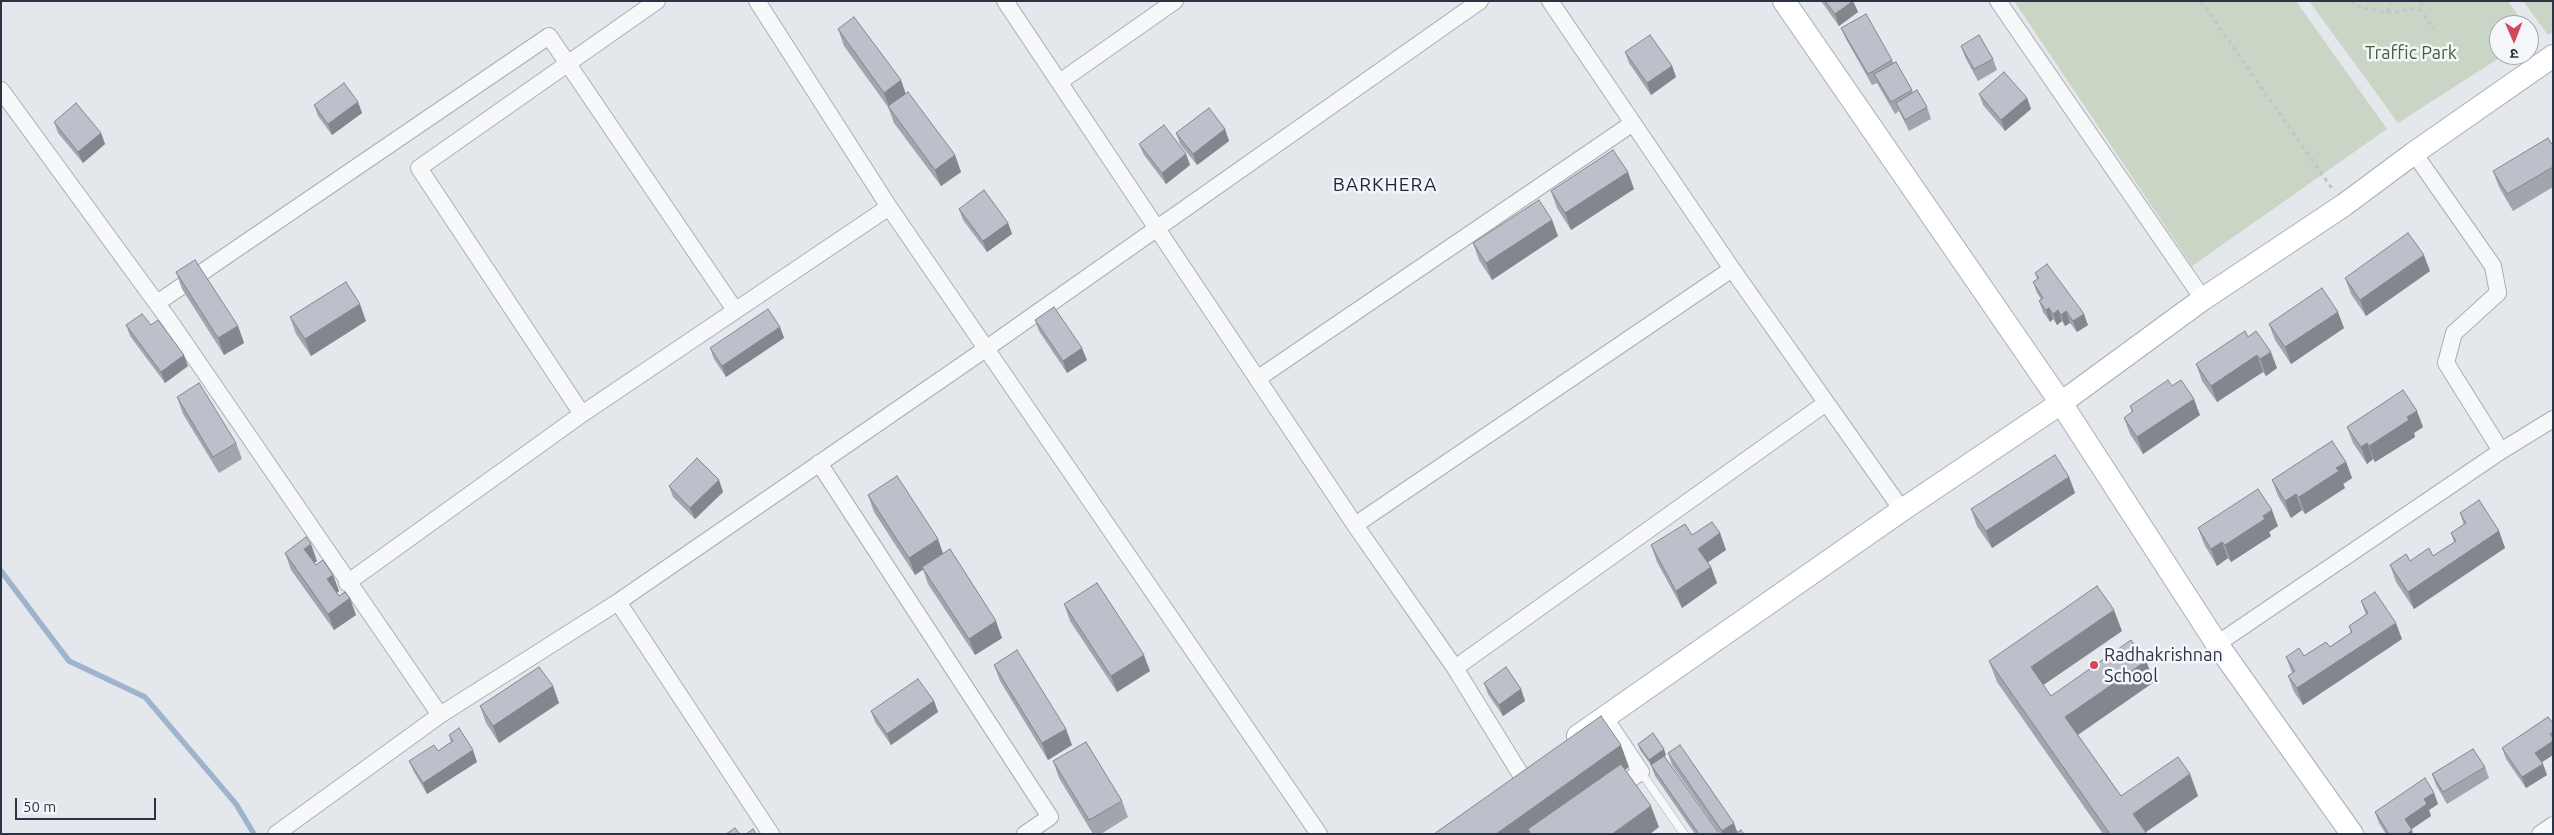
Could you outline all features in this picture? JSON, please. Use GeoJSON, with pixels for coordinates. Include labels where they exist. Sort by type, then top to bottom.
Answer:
{"type":"FeatureCollection","features":[{"type":"Feature","properties":{"kind":"main road"},"geometry":{"type":"LineString","coordinates":[[1784,1],[2061,403],[2217,644],[2352,834]]}},
{"type":"Feature","properties":{"kind":"main road"},"geometry":{"type":"LineString","coordinates":[[1559,749],[1902,510],[2061,403],[2203,299],[2344,205],[2414,153],[2553,56]]}},
{"type":"Feature","properties":{"kind":"street"},"geometry":{"type":"LineString","coordinates":[[582,414],[419,168],[657,1]]}},
{"type":"Feature","properties":{"kind":"street"},"geometry":{"type":"LineString","coordinates":[[757,1],[889,207],[1319,834]]}},
{"type":"Feature","properties":{"kind":"street"},"geometry":{"type":"LineString","coordinates":[[1005,1],[1061,82],[1157,230],[1355,525],[1455,668],[1521,775]]}},
{"type":"Feature","properties":{"kind":"street"},"geometry":{"type":"LineString","coordinates":[[1061,82],[1176,1]]}},
{"type":"Feature","properties":{"kind":"street"},"geometry":{"type":"LineString","coordinates":[[276,833],[440,715],[618,602],[987,348],[1480,1]]}},
{"type":"Feature","properties":{"kind":"street"},"geometry":{"type":"LineString","coordinates":[[1550,1],[1732,269],[1902,510]]}},
{"type":"Feature","properties":{"kind":"street"},"geometry":{"type":"LineString","coordinates":[[1998,1],[2203,299]]}},
{"type":"Feature","properties":{"kind":"street"},"geometry":{"type":"LineString","coordinates":[[157,303],[549,36],[735,310]]}},
{"type":"Feature","properties":{"kind":"street"},"geometry":{"type":"LineString","coordinates":[[1,90],[157,303],[440,715]]}},
{"type":"Feature","properties":{"kind":"street"},"geometry":{"type":"LineString","coordinates":[[1257,379],[1633,123]]}},
{"type":"Feature","properties":{"kind":"street"},"geometry":{"type":"LineString","coordinates":[[2414,153],[2493,266],[2498,294],[2454,334],[2446,363],[2501,450]]}},
{"type":"Feature","properties":{"kind":"street"},"geometry":{"type":"LineString","coordinates":[[347,582],[582,414],[889,207]]}},
{"type":"Feature","properties":{"kind":"street"},"geometry":{"type":"LineString","coordinates":[[1355,525],[1732,269]]}},
{"type":"Feature","properties":{"kind":"street"},"geometry":{"type":"LineString","coordinates":[[1455,668],[1826,403]]}},
{"type":"Feature","properties":{"kind":"street"},"geometry":{"type":"LineString","coordinates":[[2217,644],[2501,450],[2553,419]]}},
{"type":"Feature","properties":{"kind":"street"},"geometry":{"type":"LineString","coordinates":[[819,463],[1050,817],[1025,834]]}},
{"type":"Feature","properties":{"kind":"street"},"geometry":{"type":"LineString","coordinates":[[618,602],[771,834]]}},
{"type":"Feature","properties":{"kind":"street"},"geometry":{"type":"LineString","coordinates":[[1599,801],[1641,772],[1605,718]]}},
{"type":"Feature","properties":{"kind":"street"},"geometry":{"type":"LineString","coordinates":[[2540,834],[2553,825]]}},
{"type":"Feature","properties":{"kind":"lane"},"geometry":{"type":"LineString","coordinates":[[1641,772],[1684,834]]}},
{"type":"Feature","properties":{"kind":"path"},"geometry":{"type":"LineString","coordinates":[[2201,1],[2344,205]]}},
{"type":"Feature","properties":{"kind":"path"},"geometry":{"type":"LineString","coordinates":[[2351,1],[2354,5],[2387,14],[2419,8]]}},
{"type":"Feature","properties":{"kind":"path"},"geometry":{"type":"LineString","coordinates":[[2387,14],[2391,1]]}},
{"type":"Feature","properties":{"kind":"path"},"geometry":{"type":"LineString","coordinates":[[2419,8],[2422,1]]}},
{"type":"Feature","properties":{"kind":"path"},"geometry":{"type":"LineString","coordinates":[[2419,8],[2434,29]]}},
{"type":"Feature","properties":{"kind":"green space"},"geometry":{"type":"Polygon","coordinates":[[[2014,1],[2296,1],[2387,129],[2192,266],[2014,1]]]}},
{"type":"Feature","properties":{"kind":"green space","name":"Traffic Park"},"geometry":{"type":"Polygon","coordinates":[[[2309,1],[2508,1],[2518,15],[2489,15],[2489,65],[2398,123],[2309,1]]]}},
{"type":"Feature","properties":{"kind":"green space"},"geometry":{"type":"Polygon","coordinates":[[[2523,1],[2553,1],[2553,32],[2548,35],[2539,23],[2539,15],[2533,15],[2523,1]]]}},
{"type":"Feature","properties":{"kind":"building"},"geometry":{"type":"Polygon","coordinates":[[[1825,1],[1853,1],[1835,14],[1825,1]]]}},
{"type":"Feature","properties":{"kind":"building"},"geometry":{"type":"Polygon","coordinates":[[[1866,14],[1892,60],[1868,74],[1841,28],[1866,14]]]}},
{"type":"Feature","properties":{"kind":"building"},"geometry":{"type":"Polygon","coordinates":[[[854,17],[901,80],[884,93],[838,29],[854,17]]]}},
{"type":"Feature","properties":{"kind":"building"},"geometry":{"type":"Polygon","coordinates":[[[1650,35],[1672,66],[1647,83],[1625,52],[1650,35]]]}},
{"type":"Feature","properties":{"kind":"building"},"geometry":{"type":"Polygon","coordinates":[[[1979,35],[1993,59],[1974,69],[1961,46],[1979,35]]]}},
{"type":"Feature","properties":{"kind":"building"},"geometry":{"type":"Polygon","coordinates":[[[1896,62],[1912,90],[1891,102],[1874,74],[1896,62]]]}},
{"type":"Feature","properties":{"kind":"building"},"geometry":{"type":"Polygon","coordinates":[[[2004,72],[2027,98],[2001,120],[1979,94],[2004,72]]]}},
{"type":"Feature","properties":{"kind":"building"},"geometry":{"type":"Polygon","coordinates":[[[344,83],[358,102],[328,124],[314,105],[344,83]]]}},
{"type":"Feature","properties":{"kind":"building"},"geometry":{"type":"Polygon","coordinates":[[[1917,90],[1927,107],[1905,120],[1896,103],[1917,90]]]}},
{"type":"Feature","properties":{"kind":"building"},"geometry":{"type":"Polygon","coordinates":[[[908,92],[955,155],[935,170],[888,106],[908,92]]]}},
{"type":"Feature","properties":{"kind":"building"},"geometry":{"type":"Polygon","coordinates":[[[76,103],[101,133],[78,152],[54,122],[76,103]]]}},
{"type":"Feature","properties":{"kind":"building"},"geometry":{"type":"Polygon","coordinates":[[[1209,108],[1225,129],[1193,154],[1176,133],[1209,108]]]}},
{"type":"Feature","properties":{"kind":"building"},"geometry":{"type":"Polygon","coordinates":[[[1164,125],[1186,154],[1162,173],[1139,144],[1164,125]]]}},
{"type":"Feature","properties":{"kind":"building"},"geometry":{"type":"Polygon","coordinates":[[[2548,138],[2553,146],[2553,167],[2507,194],[2493,171],[2548,138]]]}},
{"type":"Feature","properties":{"kind":"building"},"geometry":{"type":"Polygon","coordinates":[[[1613,150],[1628,172],[1565,213],[1551,191],[1613,150]]]}},
{"type":"Feature","properties":{"kind":"building"},"geometry":{"type":"Polygon","coordinates":[[[984,190],[1008,223],[983,241],[959,209],[984,190]]]}},
{"type":"Feature","properties":{"kind":"building"},"geometry":{"type":"Polygon","coordinates":[[[1539,200],[1552,220],[1486,263],[1473,243],[1539,200]]]}},
{"type":"Feature","properties":{"kind":"building"},"geometry":{"type":"Polygon","coordinates":[[[2408,233],[2424,255],[2360,300],[2345,278],[2408,233]]]}},
{"type":"Feature","properties":{"kind":"building"},"geometry":{"type":"Polygon","coordinates":[[[195,260],[238,326],[218,338],[176,272],[195,260]]]}},
{"type":"Feature","properties":{"kind":"building"},"geometry":{"type":"Polygon","coordinates":[[[2047,264],[2084,314],[2073,321],[2066,311],[2061,315],[2058,310],[2053,314],[2049,308],[2046,310],[2039,301],[2043,298],[2033,282],[2039,278],[2035,273],[2047,264]]]}},
{"type":"Feature","properties":{"kind":"building"},"geometry":{"type":"Polygon","coordinates":[[[346,282],[360,304],[305,339],[290,317],[346,282]]]}},
{"type":"Feature","properties":{"kind":"building"},"geometry":{"type":"Polygon","coordinates":[[[2322,288],[2338,312],[2285,347],[2269,324],[2322,288]]]}},
{"type":"Feature","properties":{"kind":"building"},"geometry":{"type":"Polygon","coordinates":[[[1054,307],[1082,348],[1063,361],[1035,320],[1054,307]]]}},
{"type":"Feature","properties":{"kind":"building"},"geometry":{"type":"Polygon","coordinates":[[[768,309],[780,327],[722,366],[710,348],[768,309]]]}},
{"type":"Feature","properties":{"kind":"building"},"geometry":{"type":"Polygon","coordinates":[[[142,314],[151,325],[158,320],[184,355],[161,372],[126,325],[142,314]]]}},
{"type":"Feature","properties":{"kind":"building"},"geometry":{"type":"Polygon","coordinates":[[[2245,331],[2248,337],[2256,331],[2271,352],[2260,359],[2257,355],[2211,386],[2196,364],[2245,331]]]}},
{"type":"Feature","properties":{"kind":"building"},"geometry":{"type":"Polygon","coordinates":[[[2168,380],[2172,386],[2181,380],[2194,399],[2137,437],[2124,418],[2133,411],[2130,406],[2168,380]]]}},
{"type":"Feature","properties":{"kind":"building"},"geometry":{"type":"Polygon","coordinates":[[[199,383],[236,443],[213,457],[177,397],[199,383]]]}},
{"type":"Feature","properties":{"kind":"building"},"geometry":{"type":"Polygon","coordinates":[[[2403,390],[2417,411],[2407,417],[2409,420],[2369,446],[2367,443],[2361,447],[2347,427],[2403,390]]]}},
{"type":"Feature","properties":{"kind":"building"},"geometry":{"type":"Polygon","coordinates":[[[2332,441],[2346,462],[2336,468],[2339,471],[2299,497],[2296,494],[2285,501],[2272,480],[2332,441]]]}},
{"type":"Feature","properties":{"kind":"building"},"geometry":{"type":"Polygon","coordinates":[[[2055,455],[2069,477],[1986,531],[1971,509],[2055,455]]]}},
{"type":"Feature","properties":{"kind":"building"},"geometry":{"type":"Polygon","coordinates":[[[697,458],[719,480],[690,508],[669,486],[697,458]]]}},
{"type":"Feature","properties":{"kind":"building"},"geometry":{"type":"Polygon","coordinates":[[[897,476],[938,539],[909,558],[868,495],[897,476]]]}},
{"type":"Feature","properties":{"kind":"building"},"geometry":{"type":"Polygon","coordinates":[[[2258,489],[2272,510],[2263,516],[2265,519],[2225,545],[2222,542],[2211,549],[2198,528],[2258,489]]]}},
{"type":"Feature","properties":{"kind":"building"},"geometry":{"type":"Polygon","coordinates":[[[2479,500],[2499,531],[2408,592],[2390,565],[2406,554],[2410,561],[2429,548],[2433,556],[2456,541],[2451,533],[2466,523],[2460,513],[2479,500]]]}},
{"type":"Feature","properties":{"kind":"building"},"geometry":{"type":"Polygon","coordinates":[[[1712,522],[1720,533],[1698,549],[1711,567],[1676,591],[1651,545],[1685,524],[1692,535],[1712,522]]]}},
{"type":"Feature","properties":{"kind":"building"},"geometry":{"type":"Polygon","coordinates":[[[306,537],[311,544],[304,549],[316,565],[323,560],[333,575],[327,579],[339,596],[345,592],[350,598],[328,614],[285,553],[306,537]]]}},
{"type":"Feature","properties":{"kind":"building"},"geometry":{"type":"Polygon","coordinates":[[[950,549],[996,621],[969,639],[922,567],[950,549]]]}},
{"type":"Feature","properties":{"kind":"building"},"geometry":{"type":"Polygon","coordinates":[[[1097,583],[1144,655],[1111,676],[1064,604],[1097,583]]]}},
{"type":"Feature","properties":{"kind":"building"},"geometry":{"type":"Polygon","coordinates":[[[2097,586],[2114,610],[2031,667],[2051,696],[2131,640],[2146,661],[2065,717],[2121,796],[2178,757],[2190,774],[2133,814],[2147,834],[2110,834],[1989,661],[2097,586]]]}},
{"type":"Feature","properties":{"kind":"building"},"geometry":{"type":"Polygon","coordinates":[[[2375,592],[2396,623],[2297,688],[2288,676],[2295,671],[2286,657],[2299,648],[2304,656],[2326,642],[2330,647],[2352,632],[2349,626],[2368,613],[2361,601],[2375,592]]]}},
{"type":"Feature","properties":{"kind":"building"},"geometry":{"type":"Polygon","coordinates":[[[1017,650],[1066,729],[1042,743],[994,665],[1017,650]]]}},
{"type":"Feature","properties":{"kind":"building"},"geometry":{"type":"Polygon","coordinates":[[[539,667],[553,686],[493,726],[480,706],[539,667]]]}},
{"type":"Feature","properties":{"kind":"building"},"geometry":{"type":"Polygon","coordinates":[[[1506,667],[1521,689],[1499,705],[1484,683],[1506,667]]]}},
{"type":"Feature","properties":{"kind":"building"},"geometry":{"type":"Polygon","coordinates":[[[918,679],[934,701],[887,734],[871,711],[918,679]]]}},
{"type":"Feature","properties":{"kind":"building"},"geometry":{"type":"Polygon","coordinates":[[[1601,716],[1621,745],[1496,834],[1434,834],[1601,716]]]}},
{"type":"Feature","properties":{"kind":"building"},"geometry":{"type":"Polygon","coordinates":[[[2548,717],[2553,723],[2553,732],[2550,734],[2553,741],[2535,753],[2543,764],[2522,777],[2502,748],[2548,717]]]}},
{"type":"Feature","properties":{"kind":"building"},"geometry":{"type":"Polygon","coordinates":[[[459,728],[473,750],[423,783],[409,761],[434,745],[438,751],[453,741],[449,735],[459,728]]]}},
{"type":"Feature","properties":{"kind":"building"},"geometry":{"type":"Polygon","coordinates":[[[1653,733],[1664,749],[1649,760],[1638,744],[1653,733]]]}},
{"type":"Feature","properties":{"kind":"building"},"geometry":{"type":"Polygon","coordinates":[[[1086,742],[1122,801],[1089,820],[1053,761],[1086,742]]]}},
{"type":"Feature","properties":{"kind":"building"},"geometry":{"type":"Polygon","coordinates":[[[1680,745],[1734,823],[1722,831],[1668,753],[1680,745]]]}},
{"type":"Feature","properties":{"kind":"building"},"geometry":{"type":"Polygon","coordinates":[[[2473,749],[2485,767],[2443,792],[2432,774],[2473,749]]]}},
{"type":"Feature","properties":{"kind":"building"},"geometry":{"type":"Polygon","coordinates":[[[1664,756],[1718,832],[1716,834],[1699,834],[1651,765],[1664,756]]]}},
{"type":"Feature","properties":{"kind":"building"},"geometry":{"type":"Polygon","coordinates":[[[1621,764],[1651,806],[1612,834],[1531,834],[1528,829],[1621,764]]]}},
{"type":"Feature","properties":{"kind":"building"},"geometry":{"type":"Polygon","coordinates":[[[2425,778],[2434,793],[2424,799],[2427,804],[2405,819],[2412,830],[2407,834],[2389,834],[2375,812],[2425,778]]]}},
{"type":"Feature","properties":{"kind":"building"},"geometry":{"type":"Polygon","coordinates":[[[735,828],[740,834],[726,834],[735,828]]]}},
{"type":"Feature","properties":{"kind":"building"},"geometry":{"type":"Polygon","coordinates":[[[753,829],[756,834],[746,834],[753,829]]]}},
{"type":"Feature","properties":{"kind":"building"},"geometry":{"type":"Polygon","coordinates":[[[1741,830],[1744,834],[1735,834],[1741,830]]]}},
{"type":"Feature","properties":{"kind":"waterway"},"geometry":{"type":"LineString","coordinates":[[1,571],[69,661],[145,697],[236,804],[254,834]]}},
{"type":"Feature","properties":{"kind":"place","name":"Radhakrishnan School"},"geometry":{"type":"Point","coordinates":[2094,665]}},
{"type":"Feature","properties":{"kind":"district","name":"BARKHERA"},"geometry":{"type":"Point","coordinates":[1385,185]}}]}
